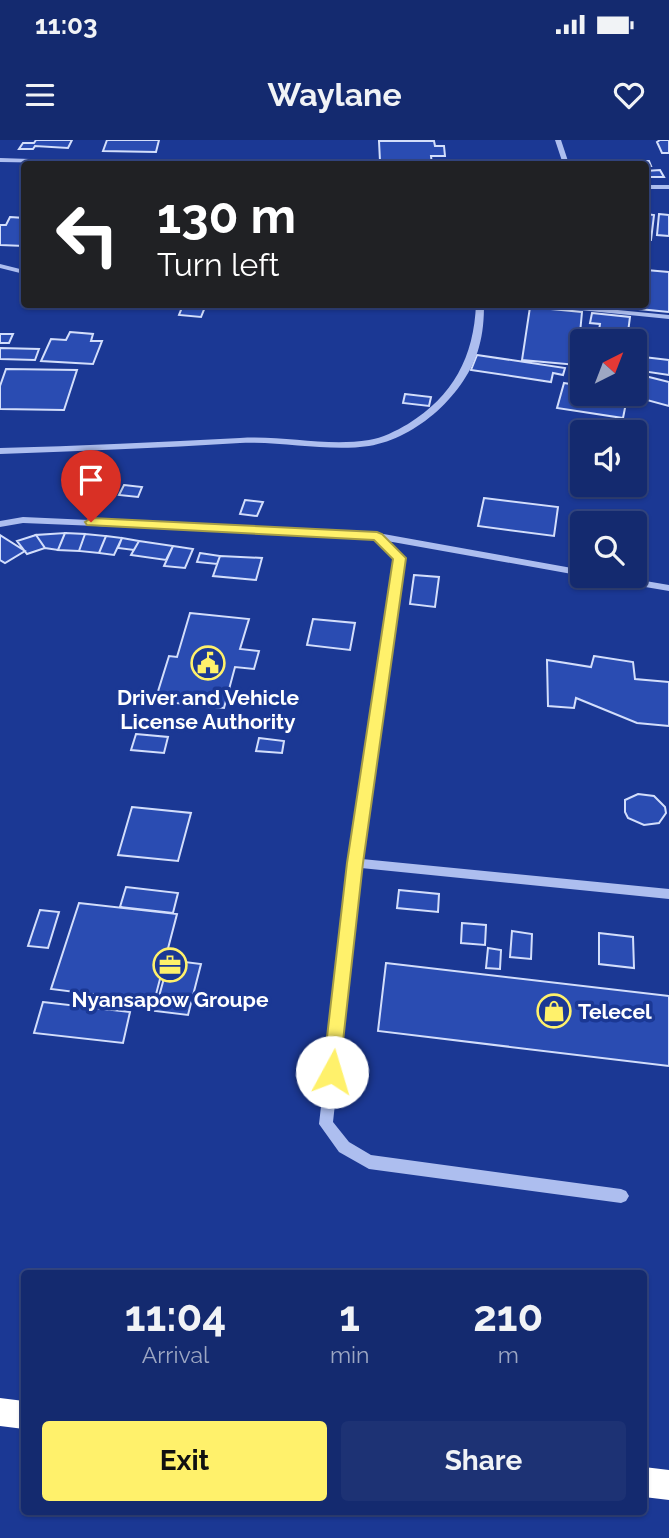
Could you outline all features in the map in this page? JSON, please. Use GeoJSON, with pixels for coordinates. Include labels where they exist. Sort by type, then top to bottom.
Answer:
{"type":"FeatureCollection","features":[{"type":"Feature","properties":{"kind":"highway"},"geometry":{"type":"LineString","coordinates":[[0,1412],[21,1415]]}},
{"type":"Feature","properties":{"kind":"highway"},"geometry":{"type":"LineString","coordinates":[[647,1482],[669,1485]]}},
{"type":"Feature","properties":{"kind":"street"},"geometry":{"type":"LineString","coordinates":[[558,140],[565,161]]}},
{"type":"Feature","properties":{"kind":"street"},"geometry":{"type":"LineString","coordinates":[[0,160],[30,161]]}},
{"type":"Feature","properties":{"kind":"street"},"geometry":{"type":"LineString","coordinates":[[649,187],[669,187]]}},
{"type":"Feature","properties":{"kind":"street"},"geometry":{"type":"LineString","coordinates":[[0,266],[21,271]]}},
{"type":"Feature","properties":{"kind":"street"},"geometry":{"type":"LineString","coordinates":[[0,451],[263,439],[330,444],[380,441],[424,418],[456,387],[478,340],[480,308]]}},
{"type":"Feature","properties":{"kind":"street"},"geometry":{"type":"LineString","coordinates":[[569,308],[669,317]]}},
{"type":"Feature","properties":{"kind":"street"},"geometry":{"type":"LineString","coordinates":[[0,524],[23,520],[101,522],[377,536],[570,571]]}},
{"type":"Feature","properties":{"kind":"street"},"geometry":{"type":"LineString","coordinates":[[377,536],[399,558],[355,863],[326,1124],[344,1147],[369,1162],[621,1196]]}},
{"type":"Feature","properties":{"kind":"street"},"geometry":{"type":"LineString","coordinates":[[647,585],[669,589]]}},
{"type":"Feature","properties":{"kind":"street"},"geometry":{"type":"LineString","coordinates":[[355,863],[669,894]]}},
{"type":"Feature","properties":{"kind":"building"},"geometry":{"type":"Polygon","coordinates":[[[36,140],[72,140],[68,148],[35,146],[33,149],[19,149],[23,143],[34,143],[36,140]]]}},
{"type":"Feature","properties":{"kind":"building"},"geometry":{"type":"Polygon","coordinates":[[[107,140],[159,140],[156,152],[103,151],[107,140]]]}},
{"type":"Feature","properties":{"kind":"building"},"geometry":{"type":"Polygon","coordinates":[[[669,140],[669,153],[662,153],[657,142],[669,140]]]}},
{"type":"Feature","properties":{"kind":"building"},"geometry":{"type":"Polygon","coordinates":[[[379,141],[434,141],[435,146],[444,146],[445,156],[431,156],[432,161],[380,161],[379,141]]]}},
{"type":"Feature","properties":{"kind":"building"},"geometry":{"type":"Polygon","coordinates":[[[660,170],[664,177],[649,177],[649,171],[660,170]]]}},
{"type":"Feature","properties":{"kind":"building"},"geometry":{"type":"Polygon","coordinates":[[[649,214],[654,215],[649,240],[649,214]]]}},
{"type":"Feature","properties":{"kind":"building"},"geometry":{"type":"Polygon","coordinates":[[[659,214],[669,215],[669,236],[657,235],[659,214]]]}},
{"type":"Feature","properties":{"kind":"building"},"geometry":{"type":"Polygon","coordinates":[[[10,217],[21,218],[21,246],[0,245],[0,225],[6,225],[10,217]]]}},
{"type":"Feature","properties":{"kind":"building"},"geometry":{"type":"Polygon","coordinates":[[[649,270],[669,272],[669,312],[639,309],[649,308],[649,270]]]}},
{"type":"Feature","properties":{"kind":"building"},"geometry":{"type":"Polygon","coordinates":[[[182,308],[205,308],[201,317],[179,315],[182,308]]]}},
{"type":"Feature","properties":{"kind":"building"},"geometry":{"type":"Polygon","coordinates":[[[530,308],[582,312],[580,329],[570,329],[570,364],[522,360],[530,308]]]}},
{"type":"Feature","properties":{"kind":"building"},"geometry":{"type":"Polygon","coordinates":[[[592,313],[630,317],[628,329],[599,329],[600,324],[590,323],[592,313]]]}},
{"type":"Feature","properties":{"kind":"building"},"geometry":{"type":"Polygon","coordinates":[[[70,332],[93,334],[91,341],[102,341],[93,364],[41,361],[51,339],[66,340],[70,332]]]}},
{"type":"Feature","properties":{"kind":"building"},"geometry":{"type":"Polygon","coordinates":[[[0,334],[13,334],[9,343],[0,343],[0,334]]]}},
{"type":"Feature","properties":{"kind":"building"},"geometry":{"type":"Polygon","coordinates":[[[0,348],[39,349],[35,360],[0,359],[0,348]]]}},
{"type":"Feature","properties":{"kind":"building"},"geometry":{"type":"Polygon","coordinates":[[[477,355],[565,368],[563,375],[553,373],[551,382],[471,370],[477,355]]]}},
{"type":"Feature","properties":{"kind":"building"},"geometry":{"type":"Polygon","coordinates":[[[648,358],[669,360],[669,375],[648,372],[648,358]]]}},
{"type":"Feature","properties":{"kind":"building"},"geometry":{"type":"Polygon","coordinates":[[[6,369],[77,370],[64,410],[0,409],[0,386],[6,369]]]}},
{"type":"Feature","properties":{"kind":"building"},"geometry":{"type":"Polygon","coordinates":[[[648,377],[669,382],[669,406],[648,400],[648,377]]]}},
{"type":"Feature","properties":{"kind":"building"},"geometry":{"type":"Polygon","coordinates":[[[564,383],[570,384],[570,406],[625,406],[623,418],[557,408],[564,383]]]}},
{"type":"Feature","properties":{"kind":"building"},"geometry":{"type":"Polygon","coordinates":[[[405,394],[431,397],[429,406],[403,403],[405,394]]]}},
{"type":"Feature","properties":{"kind":"building"},"geometry":{"type":"Polygon","coordinates":[[[124,485],[142,487],[138,497],[119,495],[124,485]]]}},
{"type":"Feature","properties":{"kind":"building"},"geometry":{"type":"Polygon","coordinates":[[[484,498],[558,507],[554,536],[478,526],[484,498]]]}},
{"type":"Feature","properties":{"kind":"building"},"geometry":{"type":"Polygon","coordinates":[[[245,500],[263,502],[257,516],[240,514],[245,500]]]}},
{"type":"Feature","properties":{"kind":"building"},"geometry":{"type":"Polygon","coordinates":[[[65,533],[85,534],[79,551],[58,550],[65,533]]]}},
{"type":"Feature","properties":{"kind":"building"},"geometry":{"type":"Polygon","coordinates":[[[65,533],[58,550],[45,548],[36,535],[65,533]]]}},
{"type":"Feature","properties":{"kind":"building"},"geometry":{"type":"Polygon","coordinates":[[[85,534],[106,536],[99,553],[79,551],[85,534]]]}},
{"type":"Feature","properties":{"kind":"building"},"geometry":{"type":"Polygon","coordinates":[[[0,535],[25,551],[5,563],[0,560],[0,535]]]}},
{"type":"Feature","properties":{"kind":"building"},"geometry":{"type":"Polygon","coordinates":[[[36,535],[45,548],[27,554],[17,541],[36,535]]]}},
{"type":"Feature","properties":{"kind":"building"},"geometry":{"type":"Polygon","coordinates":[[[106,536],[122,538],[114,555],[99,553],[106,536]]]}},
{"type":"Feature","properties":{"kind":"building"},"geometry":{"type":"Polygon","coordinates":[[[122,538],[139,541],[134,550],[118,548],[122,538]]]}},
{"type":"Feature","properties":{"kind":"building"},"geometry":{"type":"Polygon","coordinates":[[[139,541],[173,546],[166,560],[131,555],[139,541]]]}},
{"type":"Feature","properties":{"kind":"building"},"geometry":{"type":"Polygon","coordinates":[[[173,546],[193,549],[185,568],[164,566],[173,546]]]}},
{"type":"Feature","properties":{"kind":"building"},"geometry":{"type":"Polygon","coordinates":[[[200,553],[220,556],[217,564],[197,562],[200,553]]]}},
{"type":"Feature","properties":{"kind":"building"},"geometry":{"type":"Polygon","coordinates":[[[220,556],[262,558],[256,580],[213,576],[220,556]]]}},
{"type":"Feature","properties":{"kind":"building"},"geometry":{"type":"Polygon","coordinates":[[[414,575],[439,577],[435,607],[410,604],[414,575]]]}},
{"type":"Feature","properties":{"kind":"building"},"geometry":{"type":"Polygon","coordinates":[[[190,613],[249,619],[240,649],[259,651],[254,669],[235,667],[224,708],[155,701],[169,656],[177,657],[190,613]]]}},
{"type":"Feature","properties":{"kind":"building"},"geometry":{"type":"Polygon","coordinates":[[[313,619],[355,623],[350,650],[307,645],[313,619]]]}},
{"type":"Feature","properties":{"kind":"building"},"geometry":{"type":"Polygon","coordinates":[[[594,656],[633,662],[635,679],[669,682],[669,726],[637,723],[576,698],[574,708],[548,706],[547,660],[591,667],[594,656]]]}},
{"type":"Feature","properties":{"kind":"building"},"geometry":{"type":"Polygon","coordinates":[[[136,734],[168,737],[164,753],[131,750],[136,734]]]}},
{"type":"Feature","properties":{"kind":"building"},"geometry":{"type":"Polygon","coordinates":[[[259,738],[284,741],[282,753],[256,751],[259,738]]]}},
{"type":"Feature","properties":{"kind":"building"},"geometry":{"type":"Polygon","coordinates":[[[638,794],[654,796],[665,807],[666,813],[659,823],[644,825],[628,818],[625,800],[638,794]]]}},
{"type":"Feature","properties":{"kind":"building"},"geometry":{"type":"Polygon","coordinates":[[[132,807],[191,813],[178,861],[118,855],[132,807]]]}},
{"type":"Feature","properties":{"kind":"building"},"geometry":{"type":"Polygon","coordinates":[[[126,887],[178,893],[173,913],[120,907],[126,887]]]}},
{"type":"Feature","properties":{"kind":"building"},"geometry":{"type":"Polygon","coordinates":[[[399,890],[439,894],[438,912],[397,908],[399,890]]]}},
{"type":"Feature","properties":{"kind":"building"},"geometry":{"type":"Polygon","coordinates":[[[79,903],[177,914],[154,1002],[51,989],[79,903]]]}},
{"type":"Feature","properties":{"kind":"building"},"geometry":{"type":"Polygon","coordinates":[[[40,910],[59,912],[48,948],[28,946],[40,910]]]}},
{"type":"Feature","properties":{"kind":"building"},"geometry":{"type":"Polygon","coordinates":[[[462,923],[486,925],[485,945],[461,943],[462,923]]]}},
{"type":"Feature","properties":{"kind":"building"},"geometry":{"type":"Polygon","coordinates":[[[512,931],[532,934],[531,959],[510,957],[512,931]]]}},
{"type":"Feature","properties":{"kind":"building"},"geometry":{"type":"Polygon","coordinates":[[[599,933],[633,937],[634,968],[599,964],[599,933]]]}},
{"type":"Feature","properties":{"kind":"building"},"geometry":{"type":"Polygon","coordinates":[[[488,948],[501,950],[500,969],[486,968],[488,948]]]}},
{"type":"Feature","properties":{"kind":"building"},"geometry":{"type":"Polygon","coordinates":[[[169,960],[201,964],[188,1015],[155,1011],[169,960]]]}},
{"type":"Feature","properties":{"kind":"building"},"geometry":{"type":"Polygon","coordinates":[[[386,963],[669,996],[669,1066],[378,1031],[386,963]]]}},
{"type":"Feature","properties":{"kind":"building"},"geometry":{"type":"Polygon","coordinates":[[[43,1002],[130,1012],[123,1043],[34,1033],[43,1002]]]}},
{"type":"Feature","properties":{"kind":"place","name":"Driver and Vehicle License Authority"},"geometry":{"type":"Point","coordinates":[208,663]}},
{"type":"Feature","properties":{"kind":"place","name":"Nyansapow Groupe"},"geometry":{"type":"Point","coordinates":[170,965]}},
{"type":"Feature","properties":{"kind":"place","name":"Telecel"},"geometry":{"type":"Point","coordinates":[554,1011]}},
{"type":"Feature","properties":{"kind":"route"},"geometry":{"type":"LineString","coordinates":[[91,522],[377,536],[399,558],[355,863],[332,1072]]}}]}
